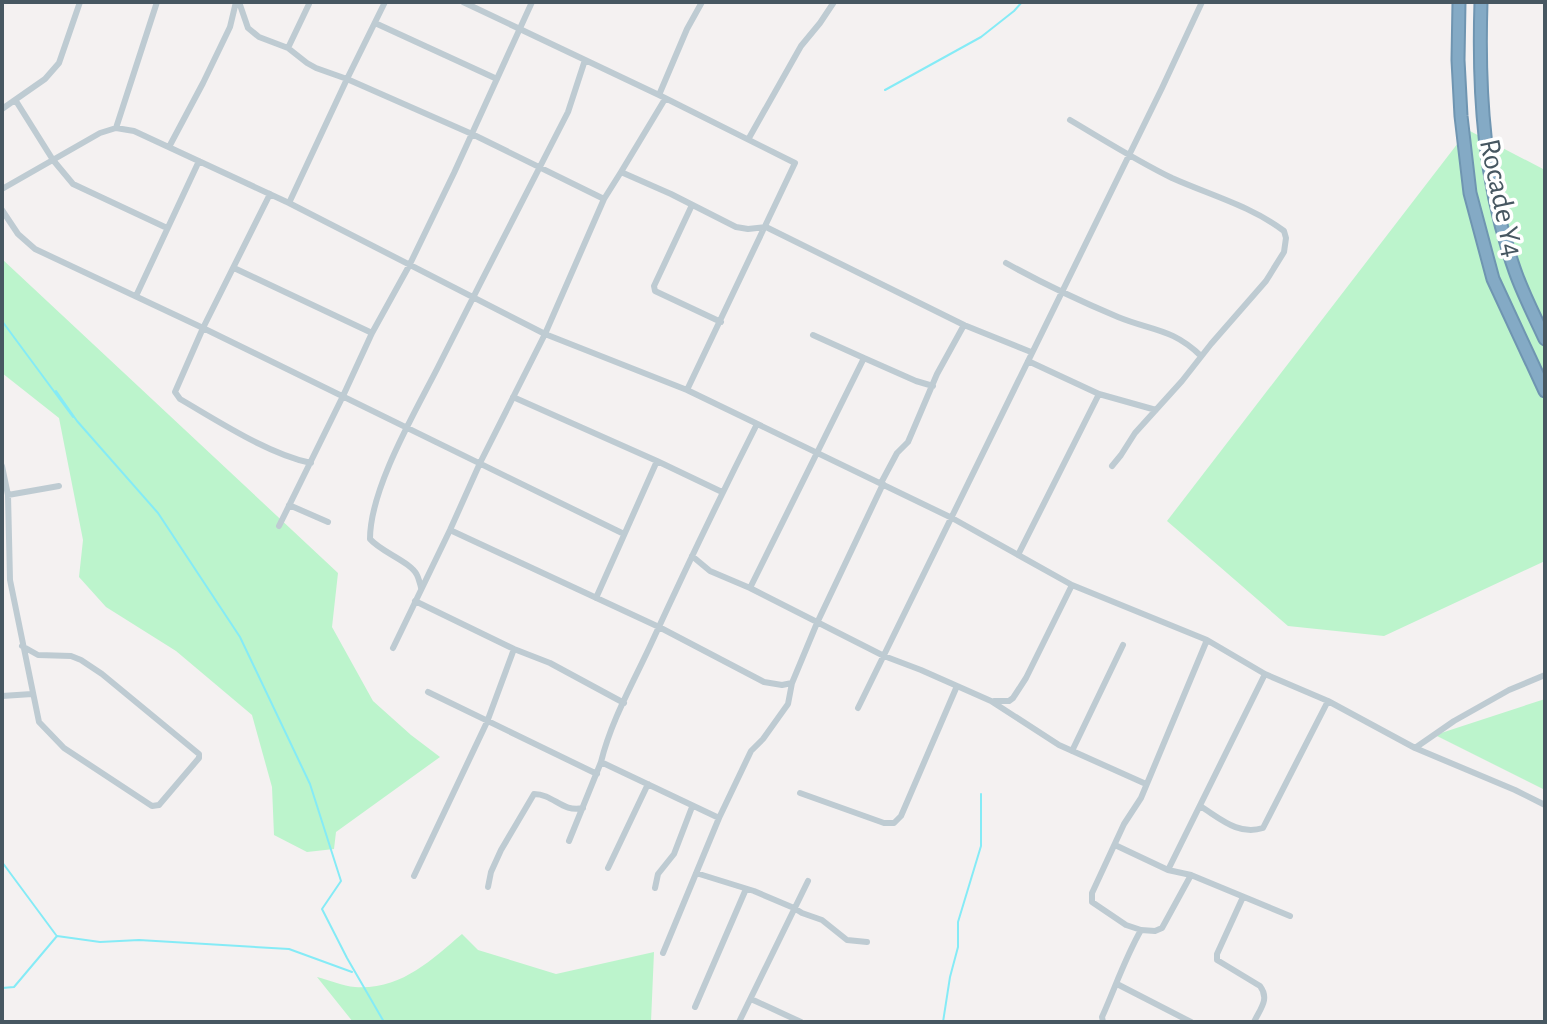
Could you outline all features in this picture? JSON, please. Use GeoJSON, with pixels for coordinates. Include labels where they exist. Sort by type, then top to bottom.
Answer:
{"type":"FeatureCollection","features":[{"type":"Feature","properties":{"kind":"highway","name":"Rocade Y4"},"geometry":{"type":"LineString","coordinates":[[1459,2],[1461,116],[1470,193],[1493,279],[1545,391]]}},
{"type":"Feature","properties":{"kind":"highway","name":"Rocade Y4"},"geometry":{"type":"LineString","coordinates":[[1481,2],[1479,52],[1482,123],[1492,189],[1515,272],[1545,339]]}},
{"type":"Feature","properties":{"kind":"street"},"geometry":{"type":"LineString","coordinates":[[2,109],[45,79],[59,63],[80,2]]}},
{"type":"Feature","properties":{"kind":"street"},"geometry":{"type":"LineString","coordinates":[[116,128],[157,2]]}},
{"type":"Feature","properties":{"kind":"street"},"geometry":{"type":"LineString","coordinates":[[169,147],[230,27],[238,2]]}},
{"type":"Feature","properties":{"kind":"street"},"geometry":{"type":"LineString","coordinates":[[238,2],[252,32],[268,42],[288,48],[307,63],[472,134],[604,199]]}},
{"type":"Feature","properties":{"kind":"street"},"geometry":{"type":"LineString","coordinates":[[289,203],[385,2]]}},
{"type":"Feature","properties":{"kind":"street"},"geometry":{"type":"LineString","coordinates":[[463,2],[749,138],[795,163],[687,390]]}},
{"type":"Feature","properties":{"kind":"street"},"geometry":{"type":"LineString","coordinates":[[279,526],[372,333],[409,266],[532,2]]}},
{"type":"Feature","properties":{"kind":"street"},"geometry":{"type":"LineString","coordinates":[[393,648],[545,334],[604,199],[662,97],[687,29],[702,2]]}},
{"type":"Feature","properties":{"kind":"street"},"geometry":{"type":"LineString","coordinates":[[749,138],[801,46],[834,2]]}},
{"type":"Feature","properties":{"kind":"street"},"geometry":{"type":"LineString","coordinates":[[858,708],[1202,2]]}},
{"type":"Feature","properties":{"kind":"street"},"geometry":{"type":"LineString","coordinates":[[288,48],[309,4]]}},
{"type":"Feature","properties":{"kind":"street"},"geometry":{"type":"LineString","coordinates":[[375,23],[497,79]]}},
{"type":"Feature","properties":{"kind":"street"},"geometry":{"type":"LineString","coordinates":[[421,588],[413,570],[370,539],[382,484],[568,112],[585,60]]}},
{"type":"Feature","properties":{"kind":"street"},"geometry":{"type":"LineString","coordinates":[[16,101],[53,160],[73,184],[167,228]]}},
{"type":"Feature","properties":{"kind":"street"},"geometry":{"type":"LineString","coordinates":[[1070,120],[1174,179],[1267,219],[1284,231],[1286,238],[1284,252],[1266,281],[1135,433],[1112,466]]}},
{"type":"Feature","properties":{"kind":"street"},"geometry":{"type":"LineString","coordinates":[[2,189],[100,133],[116,128],[134,131],[289,203],[545,334],[687,390],[952,518],[1072,585],[1207,640],[1265,674],[1328,701],[1415,748],[1545,805]]}},
{"type":"Feature","properties":{"kind":"street"},"geometry":{"type":"LineString","coordinates":[[136,296],[199,161]]}},
{"type":"Feature","properties":{"kind":"street"},"geometry":{"type":"LineString","coordinates":[[621,172],[736,227],[766,227],[964,325],[1031,352]]}},
{"type":"Feature","properties":{"kind":"street"},"geometry":{"type":"LineString","coordinates":[[270,194],[203,328],[175,392],[176,396],[268,448],[311,463]]}},
{"type":"Feature","properties":{"kind":"street"},"geometry":{"type":"LineString","coordinates":[[692,205],[654,286],[655,291],[721,322]]}},
{"type":"Feature","properties":{"kind":"street"},"geometry":{"type":"LineString","coordinates":[[2,210],[18,234],[35,249],[624,534]]}},
{"type":"Feature","properties":{"kind":"street"},"geometry":{"type":"LineString","coordinates":[[1006,263],[1117,317],[1154,327],[1182,340],[1201,356]]}},
{"type":"Feature","properties":{"kind":"street"},"geometry":{"type":"LineString","coordinates":[[234,268],[372,333]]}},
{"type":"Feature","properties":{"kind":"street"},"geometry":{"type":"LineString","coordinates":[[663,953],[719,818],[751,751],[788,704],[792,683],[817,623],[897,453],[908,442],[964,325]]}},
{"type":"Feature","properties":{"kind":"street"},"geometry":{"type":"LineString","coordinates":[[813,335],[933,386]]}},
{"type":"Feature","properties":{"kind":"street"},"geometry":{"type":"LineString","coordinates":[[750,588],[864,358]]}},
{"type":"Feature","properties":{"kind":"street"},"geometry":{"type":"LineString","coordinates":[[1028,361],[1099,394],[1156,410]]}},
{"type":"Feature","properties":{"kind":"street"},"geometry":{"type":"LineString","coordinates":[[1018,555],[1099,394]]}},
{"type":"Feature","properties":{"kind":"street"},"geometry":{"type":"LineString","coordinates":[[513,397],[722,492]]}},
{"type":"Feature","properties":{"kind":"street"},"geometry":{"type":"LineString","coordinates":[[569,841],[597,774],[607,739],[757,424]]}},
{"type":"Feature","properties":{"kind":"street"},"geometry":{"type":"LineString","coordinates":[[596,598],[657,461]]}},
{"type":"Feature","properties":{"kind":"street"},"geometry":{"type":"LineString","coordinates":[[2,466],[8,495],[10,580],[22,646],[39,722],[64,748],[152,806],[159,805],[199,758],[199,754],[81,660],[71,656],[38,655],[22,646]]}},
{"type":"Feature","properties":{"kind":"street"},"geometry":{"type":"LineString","coordinates":[[8,495],[59,486]]}},
{"type":"Feature","properties":{"kind":"street"},"geometry":{"type":"LineString","coordinates":[[289,505],[328,522]]}},
{"type":"Feature","properties":{"kind":"street"},"geometry":{"type":"LineString","coordinates":[[450,530],[659,627],[764,682],[792,683]]}},
{"type":"Feature","properties":{"kind":"street"},"geometry":{"type":"LineString","coordinates":[[692,556],[710,571],[884,656],[991,701],[1059,745],[1146,784]]}},
{"type":"Feature","properties":{"kind":"street"},"geometry":{"type":"LineString","coordinates":[[991,701],[1009,701],[1013,698],[1072,585]]}},
{"type":"Feature","properties":{"kind":"street"},"geometry":{"type":"LineString","coordinates":[[415,601],[550,663],[624,703]]}},
{"type":"Feature","properties":{"kind":"street"},"geometry":{"type":"LineString","coordinates":[[1191,875],[1162,928],[1155,931],[1126,925],[1090,898],[1141,798],[1207,640]]}},
{"type":"Feature","properties":{"kind":"street"},"geometry":{"type":"LineString","coordinates":[[1072,751],[1123,645]]}},
{"type":"Feature","properties":{"kind":"street"},"geometry":{"type":"LineString","coordinates":[[414,876],[487,722],[514,649]]}},
{"type":"Feature","properties":{"kind":"street"},"geometry":{"type":"LineString","coordinates":[[1168,870],[1265,674]]}},
{"type":"Feature","properties":{"kind":"street"},"geometry":{"type":"LineString","coordinates":[[1415,748],[1454,721],[1509,690],[1545,675]]}},
{"type":"Feature","properties":{"kind":"street"},"geometry":{"type":"LineString","coordinates":[[800,793],[884,823],[894,823],[901,816],[957,686]]}},
{"type":"Feature","properties":{"kind":"street"},"geometry":{"type":"LineString","coordinates":[[428,692],[597,774]]}},
{"type":"Feature","properties":{"kind":"street"},"geometry":{"type":"LineString","coordinates":[[2,696],[32,694]]}},
{"type":"Feature","properties":{"kind":"street"},"geometry":{"type":"LineString","coordinates":[[1200,806],[1236,829],[1263,828],[1328,701]]}},
{"type":"Feature","properties":{"kind":"street"},"geometry":{"type":"LineString","coordinates":[[601,762],[719,818]]}},
{"type":"Feature","properties":{"kind":"street"},"geometry":{"type":"LineString","coordinates":[[608,868],[648,784]]}},
{"type":"Feature","properties":{"kind":"street"},"geometry":{"type":"LineString","coordinates":[[488,887],[501,850],[534,794],[546,796],[570,810],[583,808]]}},
{"type":"Feature","properties":{"kind":"street"},"geometry":{"type":"LineString","coordinates":[[655,888],[658,874],[674,854],[692,807]]}},
{"type":"Feature","properties":{"kind":"street"},"geometry":{"type":"LineString","coordinates":[[1115,845],[1168,870],[1191,875],[1290,916]]}},
{"type":"Feature","properties":{"kind":"street"},"geometry":{"type":"LineString","coordinates":[[696,873],[794,908],[827,923],[847,940],[867,942]]}},
{"type":"Feature","properties":{"kind":"street"},"geometry":{"type":"LineString","coordinates":[[739,1022],[808,881]]}},
{"type":"Feature","properties":{"kind":"street"},"geometry":{"type":"LineString","coordinates":[[695,1007],[746,889]]}},
{"type":"Feature","properties":{"kind":"street"},"geometry":{"type":"LineString","coordinates":[[1243,897],[1217,960],[1260,986],[1264,992],[1266,999],[1254,1022]]}},
{"type":"Feature","properties":{"kind":"street"},"geometry":{"type":"LineString","coordinates":[[1103,1022],[1102,1017],[1127,954],[1141,930]]}},
{"type":"Feature","properties":{"kind":"street"},"geometry":{"type":"LineString","coordinates":[[1117,984],[1186,1021]]}},
{"type":"Feature","properties":{"kind":"street"},"geometry":{"type":"LineString","coordinates":[[751,999],[784,1019],[801,1022]]}},
{"type":"Feature","properties":{"kind":"green space"},"geometry":{"type":"Polygon","coordinates":[[[1468,130],[1545,170],[1545,561],[1384,636],[1288,626],[1167,521],[1468,130]]]}},
{"type":"Feature","properties":{"kind":"green space"},"geometry":{"type":"Polygon","coordinates":[[[2,259],[338,573],[332,627],[373,701],[440,757],[336,832],[334,849],[307,852],[274,835],[272,787],[252,715],[176,651],[106,607],[79,577],[83,540],[59,418],[2,373],[2,259]]]}},
{"type":"Feature","properties":{"kind":"green space"},"geometry":{"type":"Polygon","coordinates":[[[1545,699],[1545,790],[1435,735],[1545,699]]]}},
{"type":"Feature","properties":{"kind":"green space"},"geometry":{"type":"Polygon","coordinates":[[[462,934],[478,950],[556,974],[654,952],[651,1022],[353,1022],[317,977],[355,987],[387,984],[414,972],[462,934]]]}},
{"type":"Feature","properties":{"kind":"waterway"},"geometry":{"type":"LineString","coordinates":[[885,90],[981,37],[1022,2]]}},
{"type":"Feature","properties":{"kind":"waterway"},"geometry":{"type":"LineString","coordinates":[[2,321],[73,417],[56,391],[77,421],[158,513],[240,637],[310,784],[341,881],[322,909],[384,1022]]}},
{"type":"Feature","properties":{"kind":"waterway"},"geometry":{"type":"LineString","coordinates":[[943,1022],[958,947],[958,922],[981,846],[981,794]]}},
{"type":"Feature","properties":{"kind":"waterway"},"geometry":{"type":"LineString","coordinates":[[2,862],[56,935]]}},
{"type":"Feature","properties":{"kind":"waterway"},"geometry":{"type":"LineString","coordinates":[[2,988],[14,987],[57,936],[100,942],[139,940],[289,949],[352,972]]}}]}
